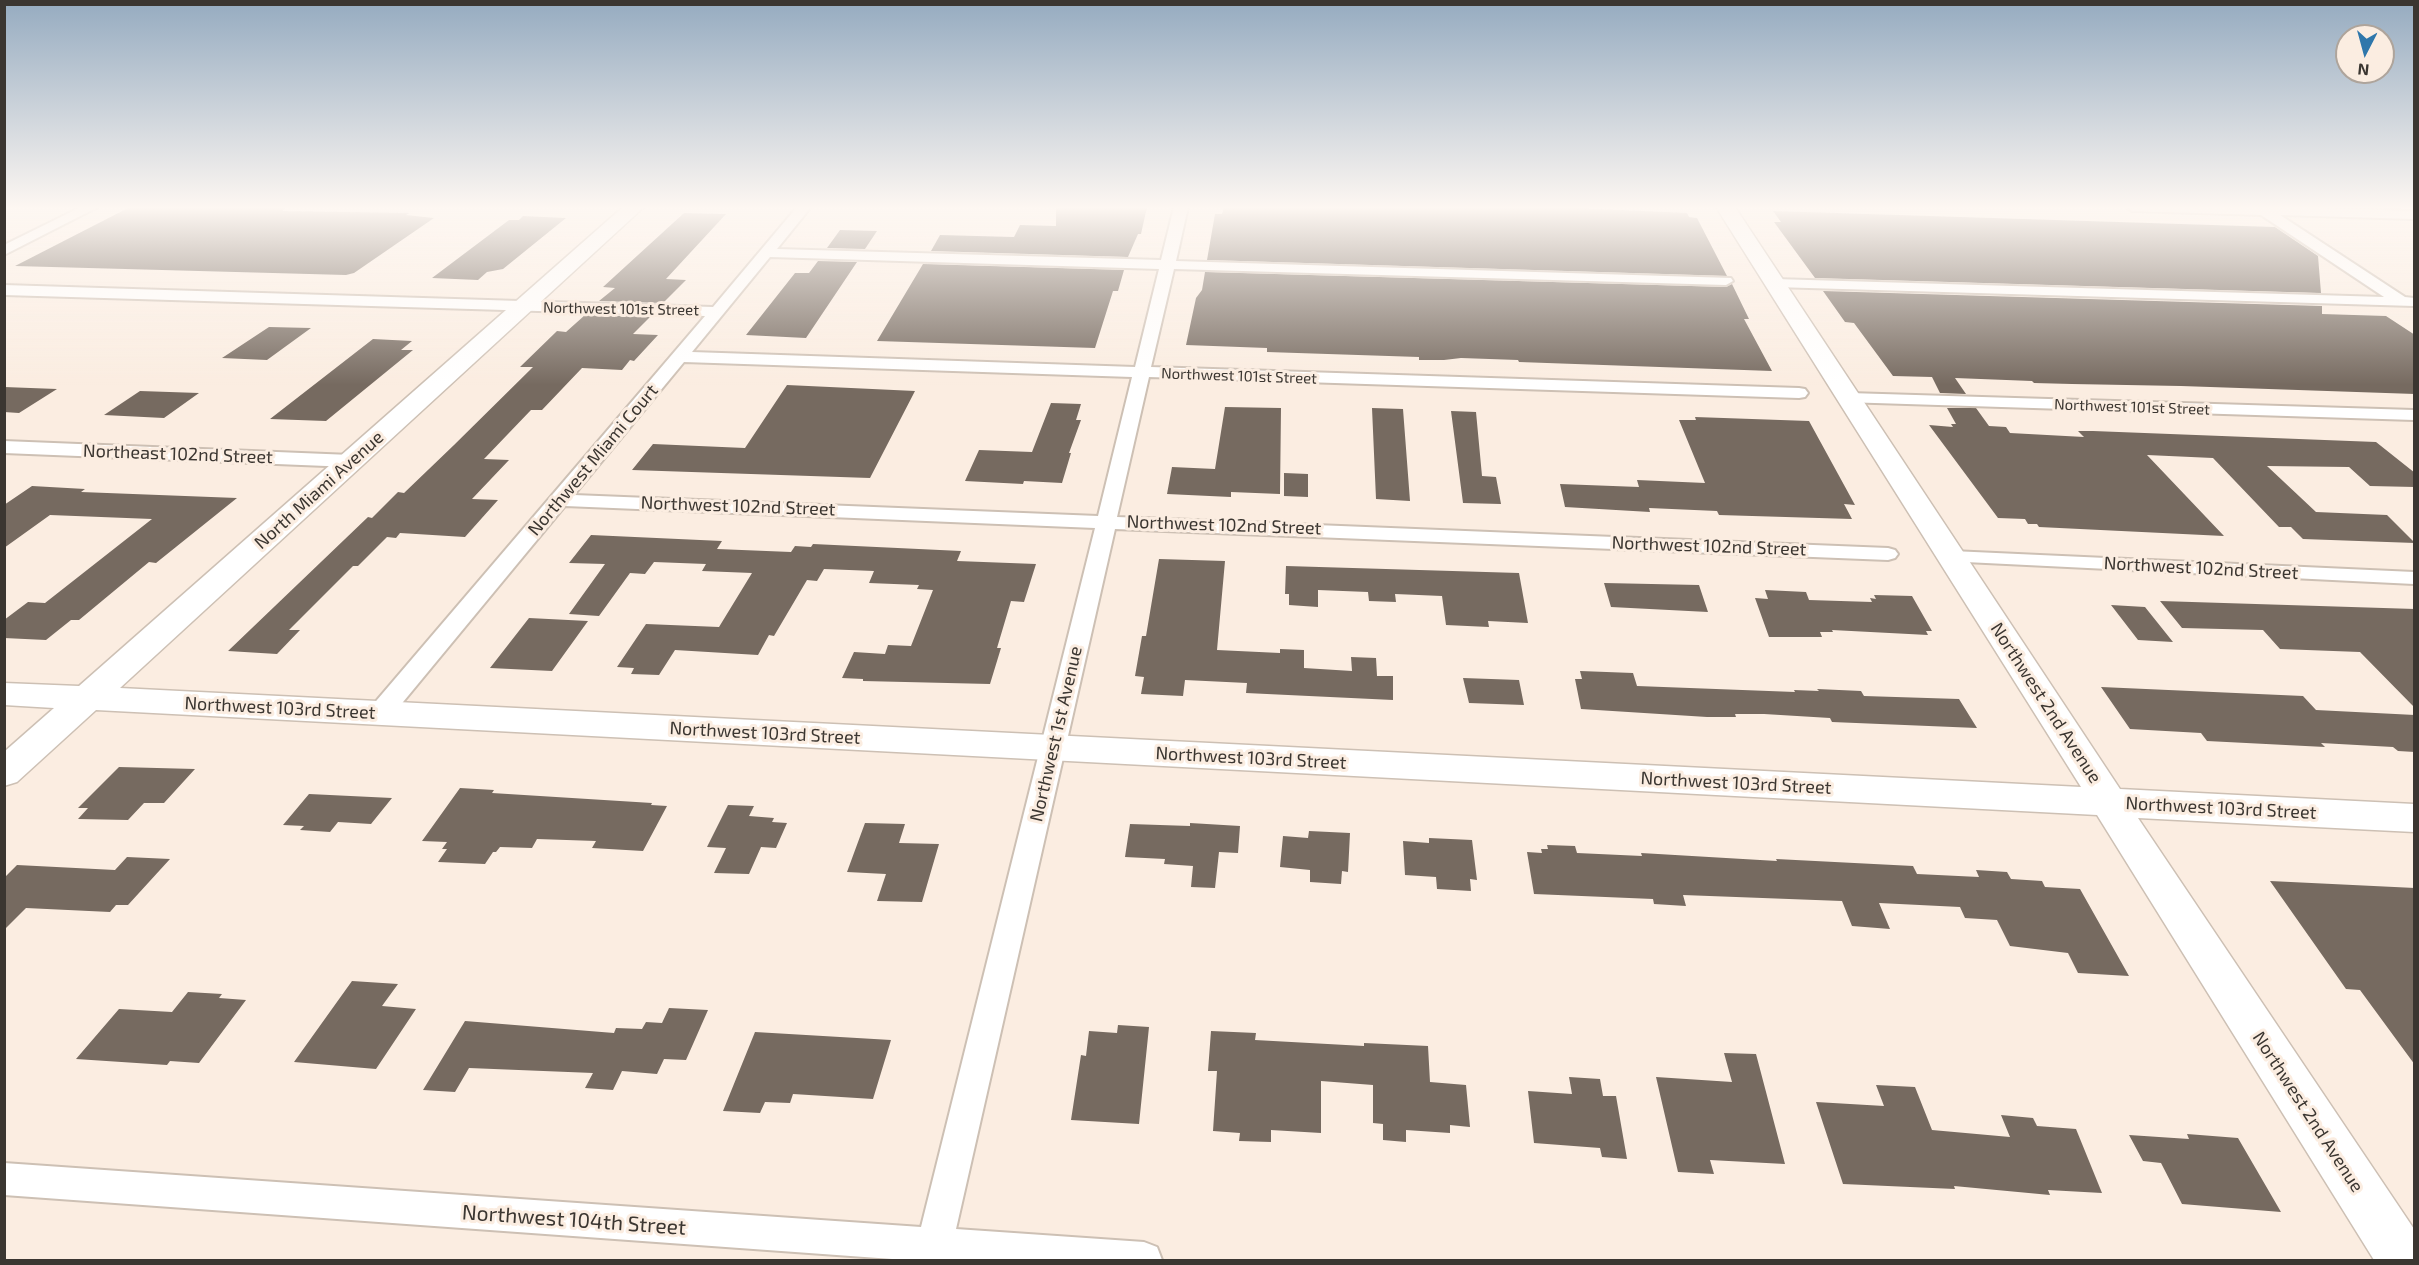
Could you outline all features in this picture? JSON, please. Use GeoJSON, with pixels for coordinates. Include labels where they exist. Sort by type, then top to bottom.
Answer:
{"type":"FeatureCollection","features":[{"type":"Feature","properties":{"kind":"main road","name":"North Miami Avenue"},"geometry":{"type":"LineString","coordinates":[[4,773],[569,266]]}},
{"type":"Feature","properties":{"kind":"main road","name":"Northwest 2nd Avenue"},"geometry":{"type":"LineString","coordinates":[[1763,266],[2404,1260]]}},
{"type":"Feature","properties":{"kind":"main road","name":"Northwest 103rd Street"},"geometry":{"type":"LineString","coordinates":[[4,694],[2415,818]]}},
{"type":"Feature","properties":{"kind":"street","name":"Northwest Miami Court"},"geometry":{"type":"LineString","coordinates":[[380,713],[756,266]]}},
{"type":"Feature","properties":{"kind":"street","name":"Northwest 1st Avenue"},"geometry":{"type":"LineString","coordinates":[[933,1253],[1106,520],[1169,266]]}},
{"type":"Feature","properties":{"kind":"street"},"geometry":{"type":"LineString","coordinates":[[1205,266],[1726,281]]}},
{"type":"Feature","properties":{"kind":"street"},"geometry":{"type":"LineString","coordinates":[[2352,266],[2408,302],[2415,311]]}},
{"type":"Feature","properties":{"kind":"street"},"geometry":{"type":"LineString","coordinates":[[1775,284],[2408,302]]}},
{"type":"Feature","properties":{"kind":"street","name":"Northwest 101st Street"},"geometry":{"type":"LineString","coordinates":[[4,290],[718,312]]}},
{"type":"Feature","properties":{"kind":"street","name":"Northwest 101st Street"},"geometry":{"type":"LineString","coordinates":[[680,357],[1799,393]]}},
{"type":"Feature","properties":{"kind":"street","name":"Northwest 101st Street"},"geometry":{"type":"LineString","coordinates":[[1849,398],[2415,415]]}},
{"type":"Feature","properties":{"kind":"street","name":"Northeast 102nd Street"},"geometry":{"type":"LineString","coordinates":[[4,447],[351,461]]}},
{"type":"Feature","properties":{"kind":"street","name":"Northwest 102nd Street"},"geometry":{"type":"LineString","coordinates":[[560,500],[1106,520],[1888,554]]}},
{"type":"Feature","properties":{"kind":"street","name":"Northwest 102nd Street"},"geometry":{"type":"LineString","coordinates":[[1952,557],[2415,578]]}},
{"type":"Feature","properties":{"kind":"street","name":"Northwest 104th Street"},"geometry":{"type":"LineString","coordinates":[[4,1179],[933,1253],[1144,1260]]}},
{"type":"Feature","properties":{"kind":"building"},"geometry":{"type":"Polygon","coordinates":[[[16,266],[364,266],[346,275],[16,266]]]}},
{"type":"Feature","properties":{"kind":"building"},"geometry":{"type":"Polygon","coordinates":[[[448,266],[507,266],[487,272],[478,280],[432,278],[448,266]]]}},
{"type":"Feature","properties":{"kind":"building"},"geometry":{"type":"Polygon","coordinates":[[[626,266],[678,266],[666,279],[686,280],[663,303],[599,301],[615,288],[603,287],[626,266]]]}},
{"type":"Feature","properties":{"kind":"building"},"geometry":{"type":"Polygon","coordinates":[[[814,266],[854,266],[806,338],[746,335],[795,273],[809,273],[814,266]]]}},
{"type":"Feature","properties":{"kind":"building"},"geometry":{"type":"Polygon","coordinates":[[[922,266],[1124,270],[1118,291],[1113,291],[1095,348],[877,341],[922,266]]]}},
{"type":"Feature","properties":{"kind":"building"},"geometry":{"type":"Polygon","coordinates":[[[1403,266],[1722,266],[1727,276],[1403,266]]]}},
{"type":"Feature","properties":{"kind":"building"},"geometry":{"type":"Polygon","coordinates":[[[1806,266],[2319,266],[2321,293],[1815,278],[1806,266]]]}},
{"type":"Feature","properties":{"kind":"building"},"geometry":{"type":"Polygon","coordinates":[[[1205,272],[1726,287],[1732,284],[1749,319],[1744,319],[1772,371],[1461,358],[1419,360],[1419,357],[1267,352],[1267,348],[1186,345],[1196,298],[1202,290],[1205,272]]]}},
{"type":"Feature","properties":{"kind":"building"},"geometry":{"type":"Polygon","coordinates":[[[1823,291],[2322,306],[2322,314],[2386,316],[2415,335],[2415,394],[2034,383],[2032,381],[1955,378],[1966,394],[1940,393],[1932,377],[1893,376],[1854,323],[1845,322],[1823,291]]]}},
{"type":"Feature","properties":{"kind":"building"},"geometry":{"type":"Polygon","coordinates":[[[585,315],[650,317],[633,334],[658,335],[634,361],[630,360],[622,370],[582,368],[542,410],[531,410],[484,459],[509,460],[472,499],[498,500],[465,537],[400,533],[396,538],[387,537],[358,566],[353,566],[289,630],[300,630],[277,654],[228,651],[368,517],[372,518],[398,492],[404,493],[454,445],[533,367],[520,367],[557,331],[566,332],[585,315]]]}},
{"type":"Feature","properties":{"kind":"building"},"geometry":{"type":"Polygon","coordinates":[[[269,327],[311,328],[267,360],[222,358],[269,327]]]}},
{"type":"Feature","properties":{"kind":"building"},"geometry":{"type":"Polygon","coordinates":[[[373,339],[412,341],[401,350],[413,350],[326,421],[270,419],[373,339]]]}},
{"type":"Feature","properties":{"kind":"building"},"geometry":{"type":"Polygon","coordinates":[[[787,385],[915,391],[870,478],[632,470],[653,444],[745,448],[787,385]]]}},
{"type":"Feature","properties":{"kind":"building"},"geometry":{"type":"Polygon","coordinates":[[[4,387],[57,389],[19,413],[4,412],[4,387]]]}},
{"type":"Feature","properties":{"kind":"building"},"geometry":{"type":"Polygon","coordinates":[[[140,391],[199,393],[164,418],[104,415],[140,391]]]}},
{"type":"Feature","properties":{"kind":"building"},"geometry":{"type":"Polygon","coordinates":[[[1051,403],[1081,404],[1076,420],[1081,420],[1069,453],[1071,453],[1062,483],[1024,481],[1023,484],[965,481],[979,450],[1032,452],[1051,403]]]}},
{"type":"Feature","properties":{"kind":"building"},"geometry":{"type":"Polygon","coordinates":[[[1225,407],[1281,408],[1280,494],[1231,492],[1231,497],[1167,494],[1172,467],[1215,469],[1225,407]]]}},
{"type":"Feature","properties":{"kind":"building"},"geometry":{"type":"Polygon","coordinates":[[[1372,408],[1403,409],[1410,501],[1376,499],[1372,408]]]}},
{"type":"Feature","properties":{"kind":"building"},"geometry":{"type":"Polygon","coordinates":[[[1947,408],[1976,408],[1989,426],[2006,427],[2010,433],[2084,437],[2078,431],[2093,431],[2376,442],[2415,473],[2415,487],[2370,486],[2349,467],[2267,466],[2316,512],[2387,515],[2415,543],[2303,539],[2291,527],[2279,527],[2213,458],[2147,455],[2224,536],[2039,527],[2037,524],[2028,524],[2025,519],[1998,518],[1929,425],[1953,427],[1951,424],[1956,424],[1947,408]]]}},
{"type":"Feature","properties":{"kind":"building"},"geometry":{"type":"Polygon","coordinates":[[[1451,411],[1476,412],[1482,476],[1496,477],[1501,504],[1463,503],[1451,411]]]}},
{"type":"Feature","properties":{"kind":"building"},"geometry":{"type":"Polygon","coordinates":[[[1695,417],[1809,421],[1855,505],[1844,504],[1852,519],[1719,515],[1717,511],[1649,508],[1650,512],[1565,507],[1560,484],[1639,487],[1637,480],[1705,483],[1679,420],[1696,420],[1695,417]]]}},
{"type":"Feature","properties":{"kind":"building"},"geometry":{"type":"Polygon","coordinates":[[[1284,473],[1308,474],[1308,497],[1284,496],[1284,473]]]}},
{"type":"Feature","properties":{"kind":"building"},"geometry":{"type":"Polygon","coordinates":[[[32,486],[85,489],[81,492],[237,498],[156,563],[149,562],[79,620],[71,620],[46,640],[4,638],[4,620],[28,602],[45,603],[152,519],[50,515],[4,548],[4,505],[32,486]]]}},
{"type":"Feature","properties":{"kind":"building"},"geometry":{"type":"Polygon","coordinates":[[[591,535],[722,541],[717,549],[791,552],[795,546],[811,547],[813,544],[961,551],[957,561],[1036,564],[1024,602],[1011,601],[997,648],[1001,648],[990,684],[863,681],[863,679],[842,678],[854,652],[885,654],[888,645],[911,646],[933,590],[917,589],[919,585],[869,583],[874,571],[824,569],[817,581],[807,580],[774,636],[769,635],[758,655],[675,650],[659,675],[631,674],[634,668],[617,667],[646,624],[719,627],[752,573],[702,571],[706,564],[654,562],[645,574],[630,573],[599,616],[569,614],[605,564],[569,563],[591,535]]]}},
{"type":"Feature","properties":{"kind":"building"},"geometry":{"type":"Polygon","coordinates":[[[1159,559],[1225,561],[1217,650],[1280,653],[1280,649],[1304,650],[1304,668],[1352,671],[1351,657],[1376,658],[1377,676],[1393,676],[1393,700],[1246,693],[1247,683],[1185,680],[1183,696],[1141,694],[1144,677],[1135,676],[1142,636],[1146,636],[1159,559]]]}},
{"type":"Feature","properties":{"kind":"building"},"geometry":{"type":"Polygon","coordinates":[[[1286,566],[1519,573],[1528,623],[1488,621],[1489,627],[1446,625],[1442,596],[1395,594],[1396,602],[1369,601],[1368,592],[1318,590],[1318,607],[1289,605],[1289,594],[1285,594],[1286,566]]]}},
{"type":"Feature","properties":{"kind":"building"},"geometry":{"type":"Polygon","coordinates":[[[1604,583],[1699,585],[1708,612],[1611,607],[1604,583]]]}},
{"type":"Feature","properties":{"kind":"building"},"geometry":{"type":"Polygon","coordinates":[[[1765,590],[1806,592],[1809,600],[1872,602],[1870,598],[1876,599],[1874,595],[1912,596],[1932,631],[1926,631],[1928,635],[1832,630],[1833,632],[1820,632],[1822,637],[1769,637],[1755,598],[1768,599],[1765,590]]]}},
{"type":"Feature","properties":{"kind":"building"},"geometry":{"type":"Polygon","coordinates":[[[2160,601],[2415,609],[2415,708],[2360,652],[2280,649],[2263,630],[2182,628],[2160,601]]]}},
{"type":"Feature","properties":{"kind":"building"},"geometry":{"type":"Polygon","coordinates":[[[2111,605],[2145,607],[2173,642],[2138,640],[2111,605]]]}},
{"type":"Feature","properties":{"kind":"building"},"geometry":{"type":"Polygon","coordinates":[[[529,618],[588,621],[552,671],[490,668],[529,618]]]}},
{"type":"Feature","properties":{"kind":"building"},"geometry":{"type":"Polygon","coordinates":[[[1580,671],[1633,673],[1637,686],[1795,692],[1794,690],[1819,691],[1817,689],[1861,691],[1864,696],[1959,699],[1977,728],[1832,722],[1830,718],[1764,714],[1707,717],[1581,709],[1575,679],[1582,679],[1580,671]]]}},
{"type":"Feature","properties":{"kind":"building"},"geometry":{"type":"Polygon","coordinates":[[[1463,678],[1519,680],[1524,705],[1469,703],[1463,678]]]}},
{"type":"Feature","properties":{"kind":"building"},"geometry":{"type":"Polygon","coordinates":[[[2101,687],[2303,696],[2316,710],[2415,715],[2415,752],[2398,751],[2393,747],[2321,743],[2325,747],[2207,741],[2201,733],[2130,729],[2101,687]]]}},
{"type":"Feature","properties":{"kind":"building"},"geometry":{"type":"Polygon","coordinates":[[[119,767],[195,769],[164,803],[144,803],[128,820],[78,819],[88,808],[78,808],[119,767]]]}},
{"type":"Feature","properties":{"kind":"building"},"geometry":{"type":"Polygon","coordinates":[[[460,788],[494,790],[492,793],[652,803],[651,805],[667,806],[643,851],[592,848],[596,841],[537,839],[532,848],[500,847],[493,852],[485,864],[438,862],[447,849],[442,849],[447,842],[422,841],[460,788]]]}},
{"type":"Feature","properties":{"kind":"building"},"geometry":{"type":"Polygon","coordinates":[[[309,794],[392,798],[371,824],[338,822],[330,832],[300,830],[304,826],[283,825],[309,794]]]}},
{"type":"Feature","properties":{"kind":"building"},"geometry":{"type":"Polygon","coordinates":[[[728,805],[754,806],[749,816],[774,818],[772,822],[787,823],[776,848],[761,847],[749,874],[714,873],[726,848],[707,847],[728,805]]]}},
{"type":"Feature","properties":{"kind":"building"},"geometry":{"type":"Polygon","coordinates":[[[865,823],[905,824],[899,843],[939,844],[922,902],[877,901],[886,874],[847,872],[865,823]]]}},
{"type":"Feature","properties":{"kind":"building"},"geometry":{"type":"Polygon","coordinates":[[[1190,823],[1240,826],[1238,853],[1219,852],[1215,888],[1191,887],[1193,866],[1164,864],[1165,859],[1125,857],[1130,824],[1190,826],[1190,823]]]}},
{"type":"Feature","properties":{"kind":"building"},"geometry":{"type":"Polygon","coordinates":[[[1309,831],[1350,833],[1348,872],[1342,871],[1341,884],[1310,882],[1310,870],[1280,867],[1283,836],[1308,838],[1309,831]]]}},
{"type":"Feature","properties":{"kind":"building"},"geometry":{"type":"Polygon","coordinates":[[[1429,838],[1472,840],[1477,880],[1470,879],[1471,891],[1437,889],[1436,877],[1405,875],[1403,841],[1429,843],[1429,838]]]}},
{"type":"Feature","properties":{"kind":"building"},"geometry":{"type":"Polygon","coordinates":[[[1547,845],[1575,846],[1577,853],[1642,856],[1641,853],[1913,866],[1917,874],[1979,877],[1976,870],[2007,872],[2011,879],[2042,881],[2045,887],[2080,889],[2129,976],[2078,973],[2068,953],[2010,946],[1997,920],[1965,918],[1960,907],[1879,903],[1890,929],[1852,926],[1842,901],[1683,895],[1686,906],[1654,904],[1653,899],[1534,894],[1527,852],[1542,853],[1541,849],[1548,849],[1547,845]]]}},
{"type":"Feature","properties":{"kind":"building"},"geometry":{"type":"Polygon","coordinates":[[[127,857],[170,859],[128,905],[116,905],[110,912],[26,908],[4,930],[4,878],[17,865],[115,870],[127,857]]]}},
{"type":"Feature","properties":{"kind":"building"},"geometry":{"type":"Polygon","coordinates":[[[2270,881],[2415,888],[2415,1065],[2360,990],[2346,989],[2270,881]]]}},
{"type":"Feature","properties":{"kind":"building"},"geometry":{"type":"Polygon","coordinates":[[[352,981],[398,984],[382,1006],[416,1009],[376,1069],[294,1062],[352,981]]]}},
{"type":"Feature","properties":{"kind":"building"},"geometry":{"type":"Polygon","coordinates":[[[188,992],[222,994],[219,998],[246,1000],[199,1063],[170,1061],[167,1065],[76,1059],[119,1009],[172,1012],[188,992]]]}},
{"type":"Feature","properties":{"kind":"building"},"geometry":{"type":"Polygon","coordinates":[[[669,1008],[708,1010],[686,1060],[664,1059],[657,1074],[622,1071],[613,1090],[585,1088],[593,1073],[469,1068],[455,1092],[423,1090],[465,1021],[614,1033],[616,1028],[642,1029],[646,1022],[662,1023],[669,1008]]]}},
{"type":"Feature","properties":{"kind":"building"},"geometry":{"type":"Polygon","coordinates":[[[1118,1025],[1149,1027],[1139,1124],[1071,1120],[1081,1055],[1086,1056],[1089,1031],[1117,1033],[1118,1025]]]}},
{"type":"Feature","properties":{"kind":"building"},"geometry":{"type":"Polygon","coordinates":[[[1211,1031],[1256,1033],[1255,1040],[1364,1046],[1364,1043],[1428,1046],[1430,1082],[1466,1085],[1470,1127],[1450,1125],[1450,1133],[1406,1130],[1406,1142],[1383,1140],[1383,1124],[1373,1123],[1373,1085],[1321,1081],[1321,1133],[1271,1130],[1271,1142],[1239,1141],[1240,1133],[1213,1131],[1217,1071],[1208,1071],[1211,1031]]]}},
{"type":"Feature","properties":{"kind":"building"},"geometry":{"type":"Polygon","coordinates":[[[755,1032],[891,1040],[873,1099],[793,1094],[790,1103],[765,1102],[760,1113],[723,1111],[755,1032]]]}},
{"type":"Feature","properties":{"kind":"building"},"geometry":{"type":"Polygon","coordinates":[[[1724,1053],[1756,1054],[1785,1164],[1710,1160],[1714,1174],[1678,1172],[1656,1077],[1732,1082],[1724,1053]]]}},
{"type":"Feature","properties":{"kind":"building"},"geometry":{"type":"Polygon","coordinates":[[[1569,1077],[1600,1079],[1603,1096],[1616,1096],[1627,1159],[1602,1157],[1600,1148],[1534,1143],[1528,1091],[1572,1094],[1569,1077]]]}},
{"type":"Feature","properties":{"kind":"building"},"geometry":{"type":"Polygon","coordinates":[[[1876,1085],[1915,1087],[1932,1130],[2010,1137],[2001,1115],[2033,1118],[2037,1126],[2076,1129],[2102,1193],[2048,1190],[2050,1195],[1954,1186],[1955,1189],[1843,1184],[1816,1102],[1884,1106],[1876,1085]]]}},
{"type":"Feature","properties":{"kind":"building"},"geometry":{"type":"Polygon","coordinates":[[[2187,1134],[2238,1138],[2281,1212],[2182,1204],[2161,1163],[2143,1161],[2129,1135],[2189,1139],[2187,1134]]]}}]}
